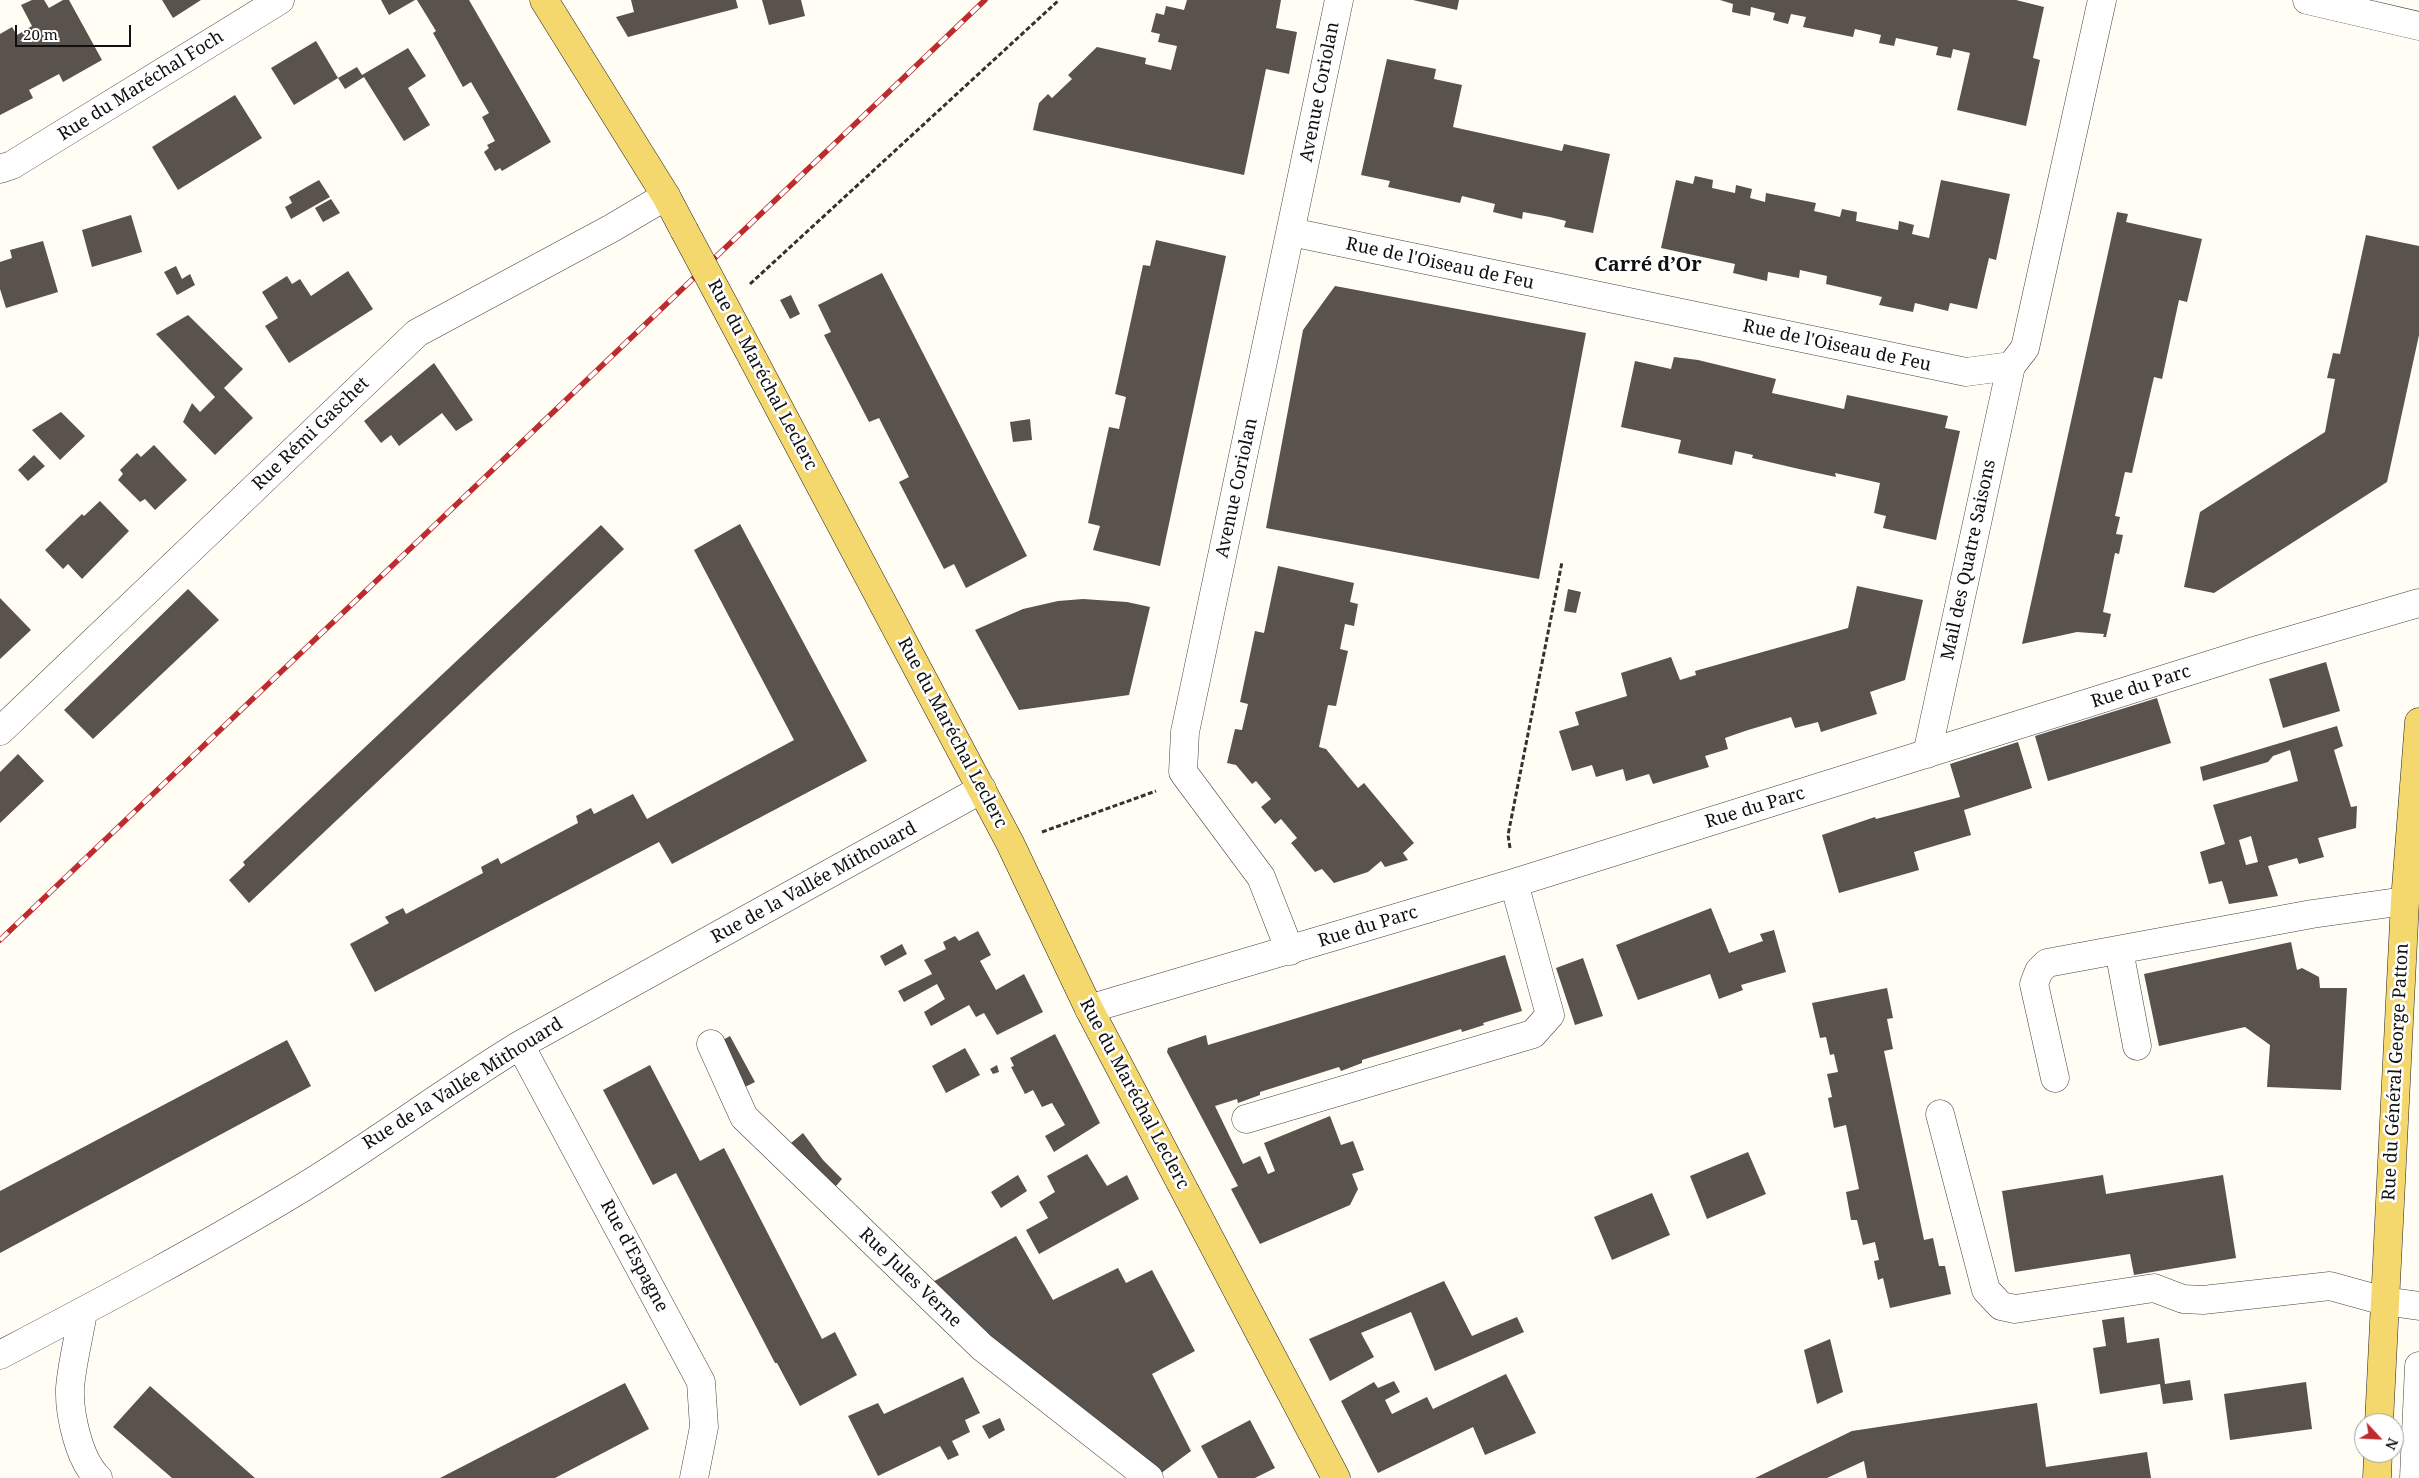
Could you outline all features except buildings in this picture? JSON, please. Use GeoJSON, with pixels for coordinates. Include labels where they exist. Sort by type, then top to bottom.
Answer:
{"type":"FeatureCollection","features":[{"type":"Feature","properties":{"kind":"main road","name":"Rue du Maréchal Leclerc"},"geometry":{"type":"LineString","coordinates":[[544,0],[666,196],[1010,842],[1089,1009],[1336,1478]]}},
{"type":"Feature","properties":{"kind":"main road","name":"Rue du Général George Patton"},"geometry":{"type":"LineString","coordinates":[[2379,1413],[2384,1301],[2419,722]]}},
{"type":"Feature","properties":{"kind":"main road"},"geometry":{"type":"LineString","coordinates":[[2377,1478],[2378,1463]]}},
{"type":"Feature","properties":{"kind":"street","name":"Rue du Maréchal Foch"},"geometry":{"type":"LineString","coordinates":[[0,169],[12,166],[280,0]]}},
{"type":"Feature","properties":{"kind":"street","name":"Avenue Coriolan"},"geometry":{"type":"LineString","coordinates":[[1183,772],[1185,732],[1292,232],[1339,0]]}},
{"type":"Feature","properties":{"kind":"street"},"geometry":{"type":"LineString","coordinates":[[2011,366],[2025,348],[2102,0]]}},
{"type":"Feature","properties":{"kind":"street"},"geometry":{"type":"LineString","coordinates":[[2307,0],[2419,26]]}},
{"type":"Feature","properties":{"kind":"street","name":"Rue Rémi Gaschet"},"geometry":{"type":"LineString","coordinates":[[0,731],[417,333],[612,228],[666,196]]}},
{"type":"Feature","properties":{"kind":"street","name":"Rue de l'Oiseau de Feu"},"geometry":{"type":"LineString","coordinates":[[1292,232],[1966,372],[2011,366]]}},
{"type":"Feature","properties":{"kind":"street","name":"Mail des Quatre Saisons"},"geometry":{"type":"LineString","coordinates":[[1927,754],[2011,366]]}},
{"type":"Feature","properties":{"kind":"street","name":"Rue du Parc"},"geometry":{"type":"LineString","coordinates":[[1089,1009],[1514,884],[2257,650],[2419,603]]}},
{"type":"Feature","properties":{"kind":"street"},"geometry":{"type":"LineString","coordinates":[[1183,772],[1262,877],[1290,951]]}},
{"type":"Feature","properties":{"kind":"street","name":"Rue de la Vallée Mithouard"},"geometry":{"type":"LineString","coordinates":[[0,1356],[83,1312],[302,1188],[476,1071],[520,1045],[982,789]]}},
{"type":"Feature","properties":{"kind":"street"},"geometry":{"type":"LineString","coordinates":[[2055,1078],[2034,984],[2039,970],[2047,963],[2312,914],[2410,882]]}},
{"type":"Feature","properties":{"kind":"street"},"geometry":{"type":"LineString","coordinates":[[1246,1119],[1533,1034],[1550,1015],[1514,884]]}},
{"type":"Feature","properties":{"kind":"street"},"geometry":{"type":"LineString","coordinates":[[2119,950],[2137,1046]]}},
{"type":"Feature","properties":{"kind":"street","name":"Rue Jules Verne"},"geometry":{"type":"LineString","coordinates":[[710,1044],[744,1117],[982,1347],[1149,1478]]}},
{"type":"Feature","properties":{"kind":"street","name":"Rue d'Espagne"},"geometry":{"type":"LineString","coordinates":[[520,1045],[701,1382],[704,1427],[694,1478]]}},
{"type":"Feature","properties":{"kind":"street"},"geometry":{"type":"LineString","coordinates":[[1940,1114],[1986,1290],[2001,1306],[2015,1309],[2154,1288],[2183,1299],[2203,1300],[2330,1286],[2384,1301],[2419,1306]]}},
{"type":"Feature","properties":{"kind":"street"},"geometry":{"type":"LineString","coordinates":[[83,1312],[70,1389],[76,1439],[89,1470],[98,1478]]}},
{"type":"Feature","properties":{"kind":"street"},"geometry":{"type":"LineString","coordinates":[[2414,1478],[2419,1366]]}},
{"type":"Feature","properties":{"kind":"street"},"geometry":{"type":"LineString","coordinates":[[2380,1394],[2418,1399]]}},
{"type":"Feature","properties":{"kind":"path"},"geometry":{"type":"LineString","coordinates":[[781,257],[1059,0]]}},
{"type":"Feature","properties":{"kind":"path"},"geometry":{"type":"LineString","coordinates":[[1514,884],[1508,835],[1562,562]]}},
{"type":"Feature","properties":{"kind":"path"},"geometry":{"type":"LineString","coordinates":[[1010,842],[1158,790],[1183,772]]}},
{"type":"Feature","properties":{"kind":"railway"},"geometry":{"type":"LineString","coordinates":[[0,940],[985,0]]}},
{"type":"Feature","properties":{"kind":"district","name":"Carré d’Or"},"geometry":{"type":"Point","coordinates":[1648,265]}}]}
